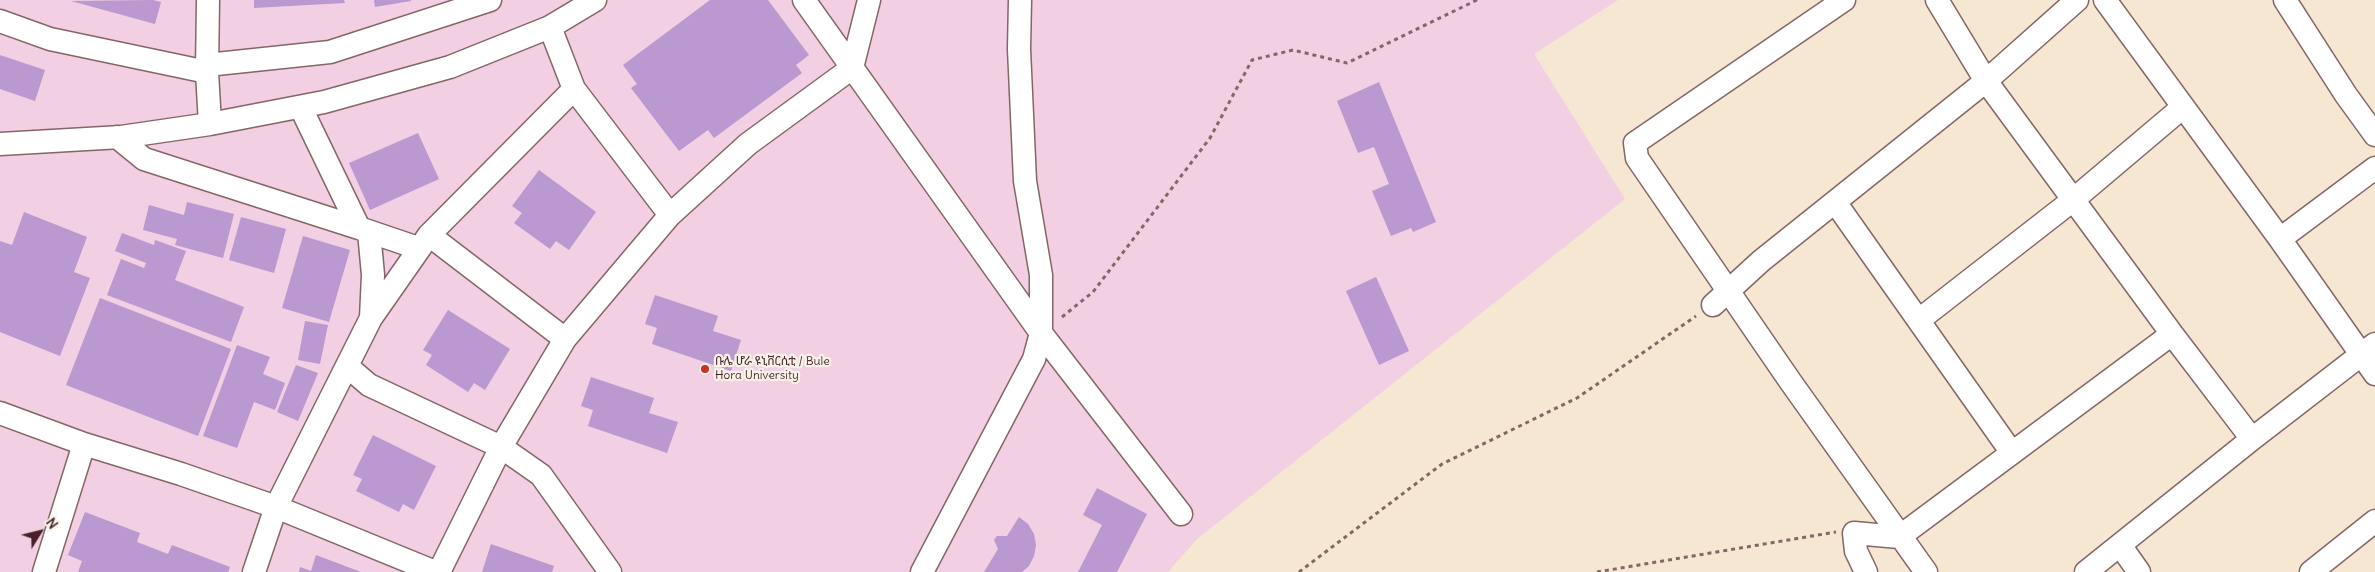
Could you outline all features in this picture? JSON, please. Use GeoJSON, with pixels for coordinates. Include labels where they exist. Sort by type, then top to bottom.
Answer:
{"type":"FeatureCollection","features":[{"type":"Feature","properties":{"kind":"street"},"geometry":{"type":"LineString","coordinates":[[208,0],[207,68],[210,124]]}},
{"type":"Feature","properties":{"kind":"street"},"geometry":{"type":"LineString","coordinates":[[0,21],[50,39],[207,68],[330,52],[490,0]]}},
{"type":"Feature","properties":{"kind":"street"},"geometry":{"type":"LineString","coordinates":[[0,144],[117,137],[210,124],[301,108],[450,67],[550,27],[595,0]]}},
{"type":"Feature","properties":{"kind":"street"},"geometry":{"type":"LineString","coordinates":[[804,0],[1041,333],[1181,514]]}},
{"type":"Feature","properties":{"kind":"street"},"geometry":{"type":"LineString","coordinates":[[439,572],[501,447],[565,339],[670,215],[748,144],[852,68],[869,0]]}},
{"type":"Feature","properties":{"kind":"street"},"geometry":{"type":"LineString","coordinates":[[922,572],[1034,360],[1041,333],[1041,276],[1025,181],[1018,49],[1020,0]]}},
{"type":"Feature","properties":{"kind":"street"},"geometry":{"type":"LineString","coordinates":[[1844,0],[1635,142],[1637,158],[1721,298],[1926,572]]}},
{"type":"Feature","properties":{"kind":"street"},"geometry":{"type":"LineString","coordinates":[[1937,0],[1986,81],[2172,334],[2252,438]]}},
{"type":"Feature","properties":{"kind":"street"},"geometry":{"type":"LineString","coordinates":[[1721,298],[1761,261],[1986,81],[2076,0]]}},
{"type":"Feature","properties":{"kind":"street"},"geometry":{"type":"LineString","coordinates":[[2105,0],[2280,239],[2368,350],[2375,374]]}},
{"type":"Feature","properties":{"kind":"street"},"geometry":{"type":"LineString","coordinates":[[2285,0],[2346,95],[2375,135]]}},
{"type":"Feature","properties":{"kind":"street"},"geometry":{"type":"LineString","coordinates":[[550,27],[574,89],[670,215]]}},
{"type":"Feature","properties":{"kind":"street"},"geometry":{"type":"LineString","coordinates":[[254,572],[276,507],[371,318],[423,242],[574,89]]}},
{"type":"Feature","properties":{"kind":"street"},"geometry":{"type":"LineString","coordinates":[[1919,320],[2073,200],[2183,107]]}},
{"type":"Feature","properties":{"kind":"street"},"geometry":{"type":"LineString","coordinates":[[301,108],[364,230],[373,275],[371,318]]}},
{"type":"Feature","properties":{"kind":"street"},"geometry":{"type":"LineString","coordinates":[[117,137],[144,159],[364,230],[423,242],[565,339]]}},
{"type":"Feature","properties":{"kind":"street"},"geometry":{"type":"LineString","coordinates":[[2280,239],[2375,168]]}},
{"type":"Feature","properties":{"kind":"street"},"geometry":{"type":"LineString","coordinates":[[1835,202],[2012,453]]}},
{"type":"Feature","properties":{"kind":"street"},"geometry":{"type":"LineString","coordinates":[[1866,572],[1856,551],[1854,533],[1899,536],[2172,334]]}},
{"type":"Feature","properties":{"kind":"street"},"geometry":{"type":"LineString","coordinates":[[2086,572],[2252,438],[2368,350]]}},
{"type":"Feature","properties":{"kind":"street"},"geometry":{"type":"LineString","coordinates":[[348,367],[369,385],[501,447],[541,475],[610,572]]}},
{"type":"Feature","properties":{"kind":"street"},"geometry":{"type":"LineString","coordinates":[[0,413],[84,444],[182,474],[276,507],[435,572]]}},
{"type":"Feature","properties":{"kind":"street"},"geometry":{"type":"LineString","coordinates":[[44,572],[84,444]]}},
{"type":"Feature","properties":{"kind":"street"},"geometry":{"type":"LineString","coordinates":[[2326,568],[2375,521]]}},
{"type":"Feature","properties":{"kind":"street"},"geometry":{"type":"LineString","coordinates":[[2120,545],[2139,572]]}},
{"type":"Feature","properties":{"kind":"path"},"geometry":{"type":"LineString","coordinates":[[1041,333],[1093,292],[1210,138],[1252,60],[1293,50],[1347,63],[1477,0]]}},
{"type":"Feature","properties":{"kind":"path"},"geometry":{"type":"LineString","coordinates":[[1298,572],[1442,464],[1577,398],[1721,298]]}},
{"type":"Feature","properties":{"kind":"path"},"geometry":{"type":"LineString","coordinates":[[1597,572],[1637,567],[1831,531],[1854,533]]}},
{"type":"Feature","properties":{"kind":"shaded area","name":"ቡሌ ሆራ ዩኒቨርሲቲ / Bule Hora University"},"geometry":{"type":"Polygon","coordinates":[[[0,0],[1618,0],[1534,54],[1625,199],[1197,539],[1168,572],[0,572],[0,0]]]}},
{"type":"Feature","properties":{"kind":"building"},"geometry":{"type":"Polygon","coordinates":[[[153,0],[161,2],[155,24],[71,1],[153,0]]]}},
{"type":"Feature","properties":{"kind":"building"},"geometry":{"type":"Polygon","coordinates":[[[254,0],[344,0],[345,3],[254,8],[254,0]]]}},
{"type":"Feature","properties":{"kind":"building"},"geometry":{"type":"Polygon","coordinates":[[[374,0],[411,0],[411,1],[375,7],[374,0]]]}},
{"type":"Feature","properties":{"kind":"building"},"geometry":{"type":"Polygon","coordinates":[[[710,0],[768,0],[809,55],[796,65],[802,73],[714,138],[708,130],[679,151],[631,88],[637,84],[623,65],[710,0]]]}},
{"type":"Feature","properties":{"kind":"building"},"geometry":{"type":"Polygon","coordinates":[[[0,55],[45,70],[35,101],[0,89],[0,55]]]}},
{"type":"Feature","properties":{"kind":"building"},"geometry":{"type":"Polygon","coordinates":[[[1379,82],[1436,222],[1413,232],[1411,228],[1391,236],[1372,191],[1389,184],[1374,147],[1358,153],[1337,101],[1379,82]]]}},
{"type":"Feature","properties":{"kind":"building"},"geometry":{"type":"Polygon","coordinates":[[[418,133],[439,179],[370,210],[349,163],[418,133]]]}},
{"type":"Feature","properties":{"kind":"building"},"geometry":{"type":"Polygon","coordinates":[[[539,170],[596,212],[569,250],[556,241],[550,249],[514,223],[522,213],[512,206],[539,170]]]}},
{"type":"Feature","properties":{"kind":"building"},"geometry":{"type":"Polygon","coordinates":[[[187,202],[234,214],[223,258],[175,245],[177,239],[143,230],[149,205],[184,215],[187,202]]]}},
{"type":"Feature","properties":{"kind":"building"},"geometry":{"type":"Polygon","coordinates":[[[24,212],[87,237],[74,272],[90,278],[60,356],[0,332],[0,241],[12,245],[24,212]]]}},
{"type":"Feature","properties":{"kind":"building"},"geometry":{"type":"Polygon","coordinates":[[[241,217],[286,229],[274,273],[229,260],[241,217]]]}},
{"type":"Feature","properties":{"kind":"building"},"geometry":{"type":"Polygon","coordinates":[[[122,233],[154,245],[155,240],[186,251],[175,280],[244,307],[231,342],[107,295],[121,259],[144,268],[146,263],[115,251],[122,233]]]}},
{"type":"Feature","properties":{"kind":"building"},"geometry":{"type":"Polygon","coordinates":[[[303,236],[350,250],[329,322],[282,308],[303,236]]]}},
{"type":"Feature","properties":{"kind":"building"},"geometry":{"type":"Polygon","coordinates":[[[1376,277],[1409,351],[1379,365],[1346,291],[1376,277]]]}},
{"type":"Feature","properties":{"kind":"building"},"geometry":{"type":"Polygon","coordinates":[[[655,295],[718,316],[713,331],[741,340],[731,371],[652,344],[657,328],[645,324],[655,295]]]}},
{"type":"Feature","properties":{"kind":"building"},"geometry":{"type":"Polygon","coordinates":[[[100,298],[231,349],[198,436],[66,385],[100,298]]]}},
{"type":"Feature","properties":{"kind":"building"},"geometry":{"type":"Polygon","coordinates":[[[448,310],[510,349],[485,390],[474,383],[468,392],[426,365],[432,355],[423,350],[448,310]]]}},
{"type":"Feature","properties":{"kind":"building"},"geometry":{"type":"Polygon","coordinates":[[[305,321],[328,325],[320,364],[298,360],[305,321]]]}},
{"type":"Feature","properties":{"kind":"building"},"geometry":{"type":"Polygon","coordinates":[[[237,345],[270,357],[263,374],[285,383],[275,410],[254,402],[237,448],[203,436],[237,345]]]}},
{"type":"Feature","properties":{"kind":"building"},"geometry":{"type":"Polygon","coordinates":[[[296,365],[318,373],[298,421],[277,412],[296,365]]]}},
{"type":"Feature","properties":{"kind":"building"},"geometry":{"type":"Polygon","coordinates":[[[591,377],[654,398],[649,413],[678,422],[667,453],[588,426],[593,410],[581,406],[591,377]]]}},
{"type":"Feature","properties":{"kind":"building"},"geometry":{"type":"Polygon","coordinates":[[[373,435],[436,466],[414,510],[403,504],[399,512],[356,491],[362,479],[353,475],[373,435]]]}},
{"type":"Feature","properties":{"kind":"building"},"geometry":{"type":"Polygon","coordinates":[[[1097,488],[1147,514],[1117,572],[1078,572],[1102,525],[1083,515],[1097,488]]]}},
{"type":"Feature","properties":{"kind":"building"},"geometry":{"type":"Polygon","coordinates":[[[85,512],[140,533],[137,542],[168,554],[172,545],[230,567],[228,572],[78,572],[82,561],[68,555],[85,512]]]}},
{"type":"Feature","properties":{"kind":"building"},"geometry":{"type":"Polygon","coordinates":[[[1019,517],[1028,524],[1034,534],[1036,545],[1034,556],[1029,566],[1022,572],[984,572],[998,549],[994,540],[997,536],[1007,536],[1019,517]]]}},
{"type":"Feature","properties":{"kind":"building"},"geometry":{"type":"Polygon","coordinates":[[[491,544],[554,566],[552,572],[482,572],[491,544]]]}},
{"type":"Feature","properties":{"kind":"building"},"geometry":{"type":"Polygon","coordinates":[[[316,555],[361,572],[299,572],[300,567],[311,571],[316,555]]]}},
{"type":"Feature","properties":{"kind":"place","name":"ቡሌ ሆራ ዩኒቨርሲቲ / Bule Hora University"},"geometry":{"type":"Point","coordinates":[705,369]}}]}
